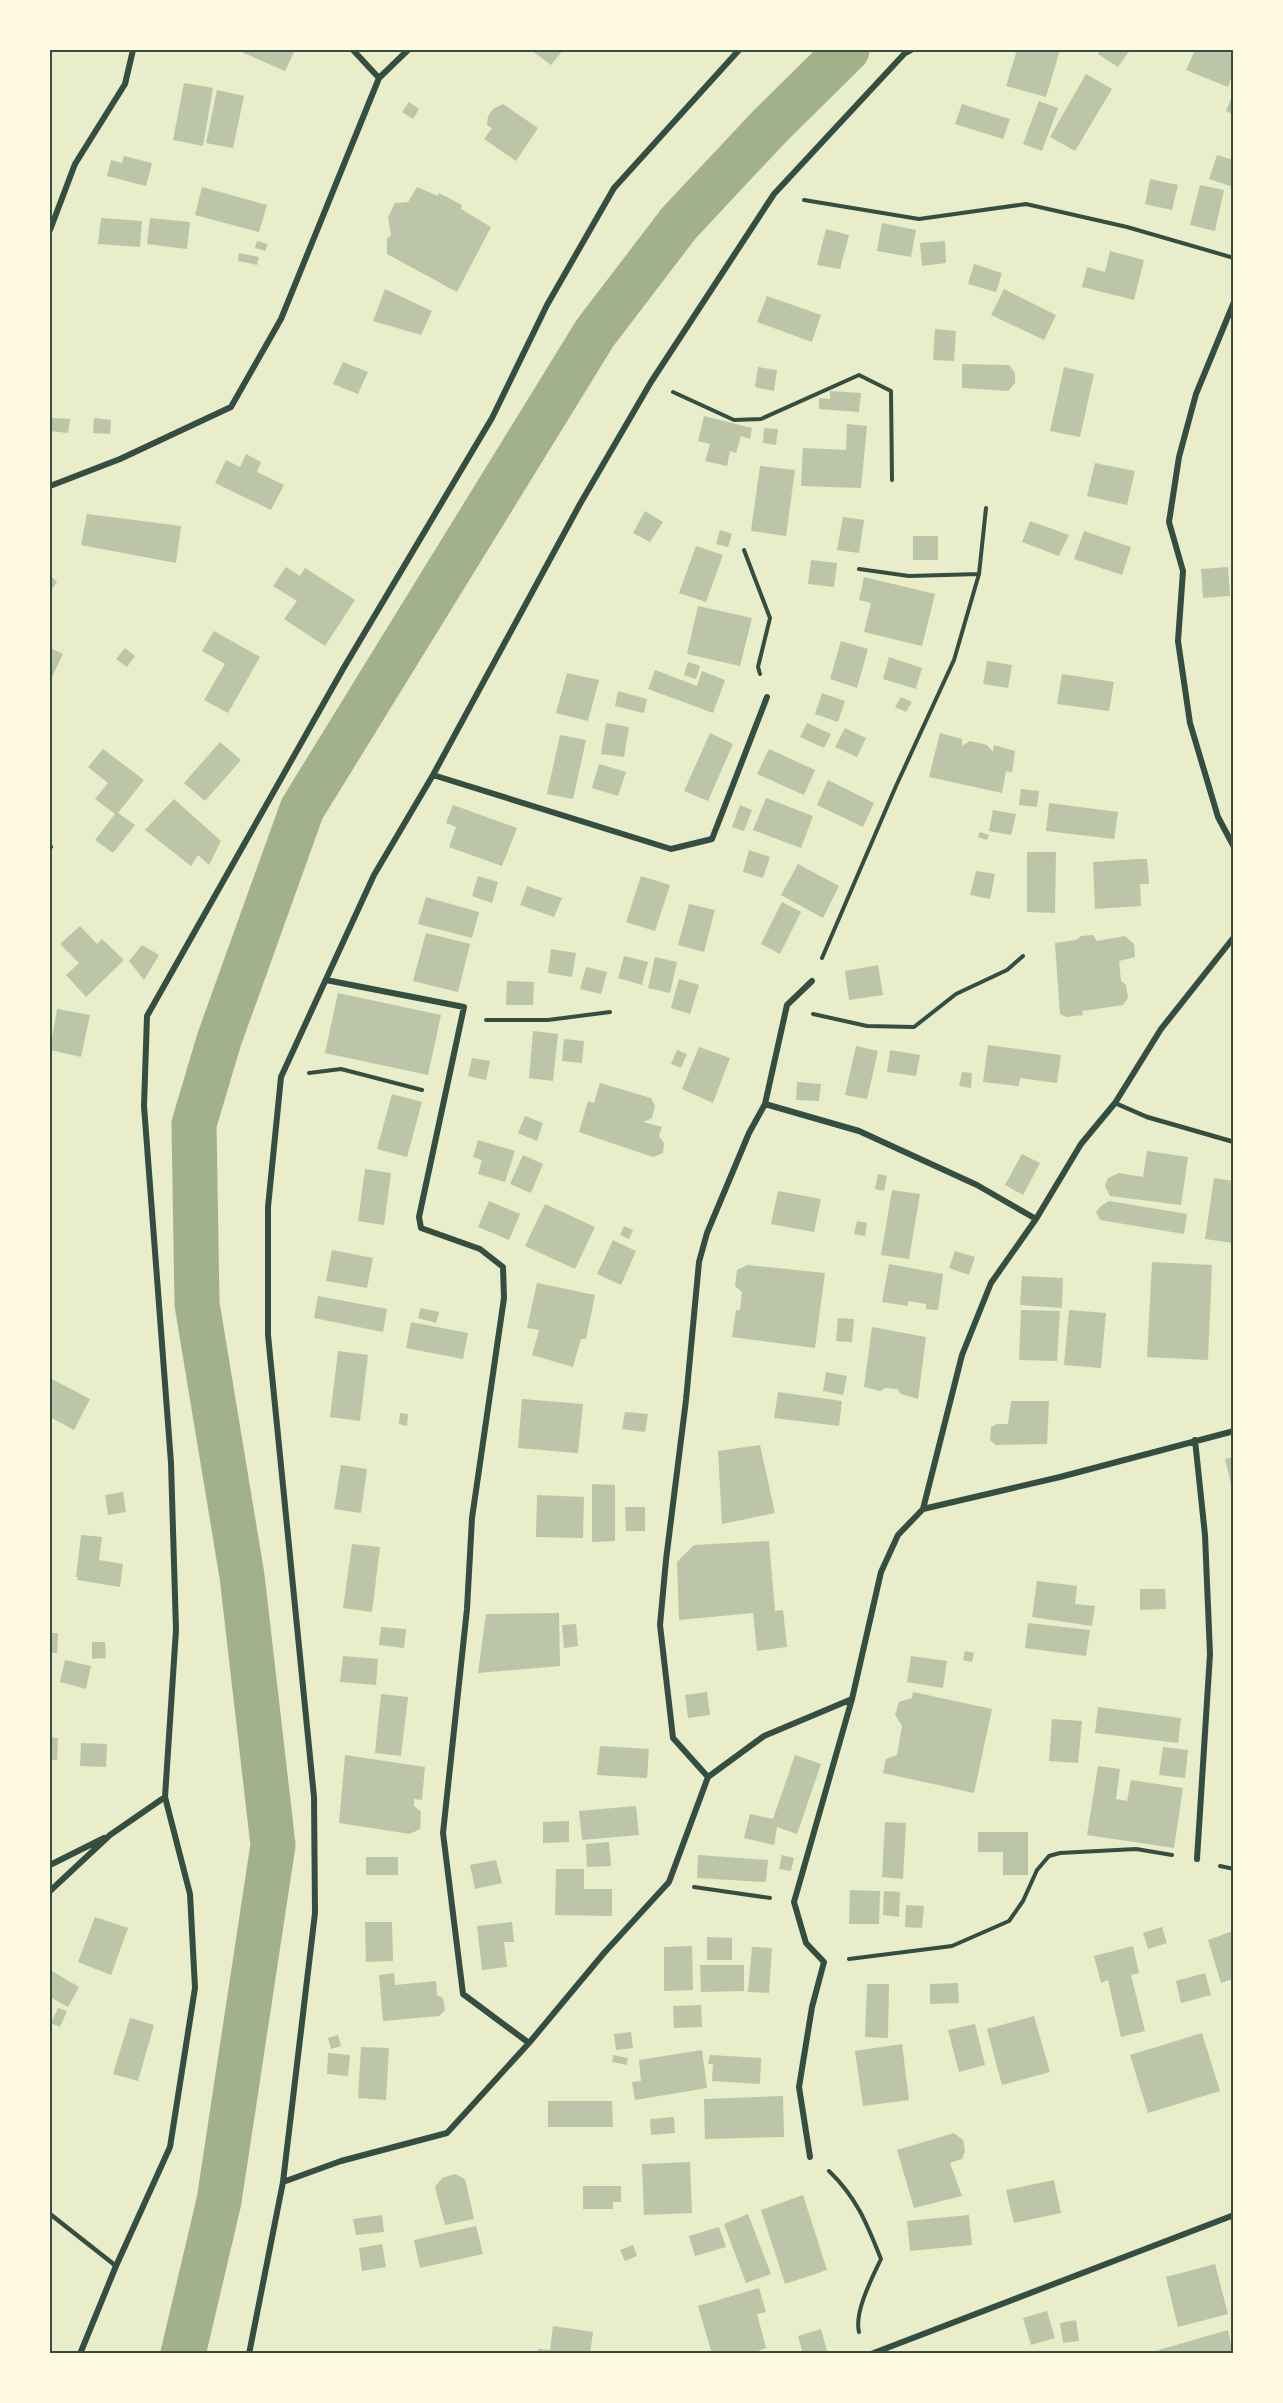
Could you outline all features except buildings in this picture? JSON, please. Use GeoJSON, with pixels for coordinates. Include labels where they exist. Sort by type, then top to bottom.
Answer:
{"type":"FeatureCollection","features":[{"type":"Feature","properties":{"kind":"street"},"geometry":{"type":"LineString","coordinates":[[50,230],[75,164],[125,84],[133,50]]}},
{"type":"Feature","properties":{"kind":"street"},"geometry":{"type":"LineString","coordinates":[[353,50],[378,78]]}},
{"type":"Feature","properties":{"kind":"street"},"geometry":{"type":"LineString","coordinates":[[50,486],[120,459],[231,407],[281,319],[378,78],[408,50]]}},
{"type":"Feature","properties":{"kind":"street"},"geometry":{"type":"LineString","coordinates":[[80,2354],[116,2265],[170,2147],[195,1988],[190,1894],[165,1797],[176,1630],[171,1463],[144,1106],[147,1016],[343,669],[492,418],[547,305],[614,188],[739,50]]}},
{"type":"Feature","properties":{"kind":"street"},"geometry":{"type":"LineString","coordinates":[[249,2354],[283,2182],[315,1913],[314,1797],[268,1335],[268,1207],[281,1077],[374,875],[433,775],[580,504],[651,382],[774,194],[904,53],[911,50]]}},
{"type":"Feature","properties":{"kind":"street"},"geometry":{"type":"LineString","coordinates":[[1233,302],[1196,394],[1179,457],[1169,522],[1184,571],[1178,641],[1190,723],[1218,817],[1233,847]]}},
{"type":"Feature","properties":{"kind":"street"},"geometry":{"type":"LineString","coordinates":[[433,775],[671,849],[702,842],[712,839],[767,697]]}},
{"type":"Feature","properties":{"kind":"street"},"geometry":{"type":"LineString","coordinates":[[810,2157],[799,2087],[812,2007],[824,1962],[806,1943],[794,1902],[852,1699],[881,1572],[898,1535],[923,1509],[962,1355],[991,1283],[1036,1219],[1081,1144],[1115,1103],[1161,1029],[1233,937]]}},
{"type":"Feature","properties":{"kind":"street"},"geometry":{"type":"LineString","coordinates":[[326,980],[464,1007],[443,1095],[419,1217],[421,1228],[480,1249],[503,1267],[504,1298],[472,1518],[467,1608],[443,1833],[463,1994],[529,2043]]}},
{"type":"Feature","properties":{"kind":"street"},"geometry":{"type":"LineString","coordinates":[[708,1777],[673,1738],[660,1625],[686,1400],[699,1262],[707,1233],[749,1132],[765,1104],[787,1005],[812,981]]}},
{"type":"Feature","properties":{"kind":"street"},"geometry":{"type":"LineString","coordinates":[[765,1104],[859,1131],[977,1185],[1036,1219]]}},
{"type":"Feature","properties":{"kind":"street"},"geometry":{"type":"LineString","coordinates":[[923,1509],[1060,1477],[1233,1431]]}},
{"type":"Feature","properties":{"kind":"street"},"geometry":{"type":"LineString","coordinates":[[1195,1440],[1205,1535],[1210,1654],[1197,1859]]}},
{"type":"Feature","properties":{"kind":"street"},"geometry":{"type":"LineString","coordinates":[[283,2182],[341,2161],[447,2133],[669,1882],[708,1777],[764,1736],[852,1699]]}},
{"type":"Feature","properties":{"kind":"street"},"geometry":{"type":"LineString","coordinates":[[50,1865],[110,1835],[165,1797]]}},
{"type":"Feature","properties":{"kind":"street"},"geometry":{"type":"LineString","coordinates":[[50,1891],[110,1835]]}},
{"type":"Feature","properties":{"kind":"street"},"geometry":{"type":"LineString","coordinates":[[871,2354],[1233,2215]]}},
{"type":"Feature","properties":{"kind":"lane"},"geometry":{"type":"LineString","coordinates":[[1115,1103],[1147,1117],[1233,1142]]}},
{"type":"Feature","properties":{"kind":"lane"},"geometry":{"type":"LineString","coordinates":[[50,2214],[116,2265]]}},
{"type":"Feature","properties":{"kind":"path"},"geometry":{"type":"LineString","coordinates":[[774,194],[919,219],[1026,204],[1127,227],[1233,258]]}},
{"type":"Feature","properties":{"kind":"path"},"geometry":{"type":"LineString","coordinates":[[651,382],[734,420],[760,419],[859,375],[867,378],[891,391],[892,480]]}},
{"type":"Feature","properties":{"kind":"path"},"geometry":{"type":"LineString","coordinates":[[812,981],[891,797],[954,660],[979,574],[986,508]]}},
{"type":"Feature","properties":{"kind":"path"},"geometry":{"type":"LineString","coordinates":[[744,550],[770,618],[759,667],[767,697]]}},
{"type":"Feature","properties":{"kind":"path"},"geometry":{"type":"LineString","coordinates":[[859,569],[909,576],[979,574]]}},
{"type":"Feature","properties":{"kind":"path"},"geometry":{"type":"LineString","coordinates":[[787,1005],[826,1018],[867,1026],[914,1027],[956,994],[1007,970],[1023,956]]}},
{"type":"Feature","properties":{"kind":"path"},"geometry":{"type":"LineString","coordinates":[[461,1020],[548,1020],[610,1012]]}},
{"type":"Feature","properties":{"kind":"path"},"geometry":{"type":"LineString","coordinates":[[281,1077],[341,1069],[443,1095]]}},
{"type":"Feature","properties":{"kind":"path"},"geometry":{"type":"LineString","coordinates":[[824,1962],[952,1946],[1009,1921],[1023,1901],[1037,1870],[1049,1856],[1054,1854],[1136,1849],[1197,1859],[1233,1869]]}},
{"type":"Feature","properties":{"kind":"path"},"geometry":{"type":"LineString","coordinates":[[669,1882],[794,1902]]}},
{"type":"Feature","properties":{"kind":"path"},"geometry":{"type":"LineString","coordinates":[[810,2157],[826,2167],[840,2181],[863,2214],[881,2259],[868,2285],[857,2324],[859,2334]]}},
{"type":"Feature","properties":{"kind":"waterway"},"geometry":{"type":"LineString","coordinates":[[183,2354],[219,2201],[273,1845],[242,1576],[197,1304],[194,1124],[219,1040],[302,809],[595,333],[679,223],[770,126],[847,50]]}}]}
